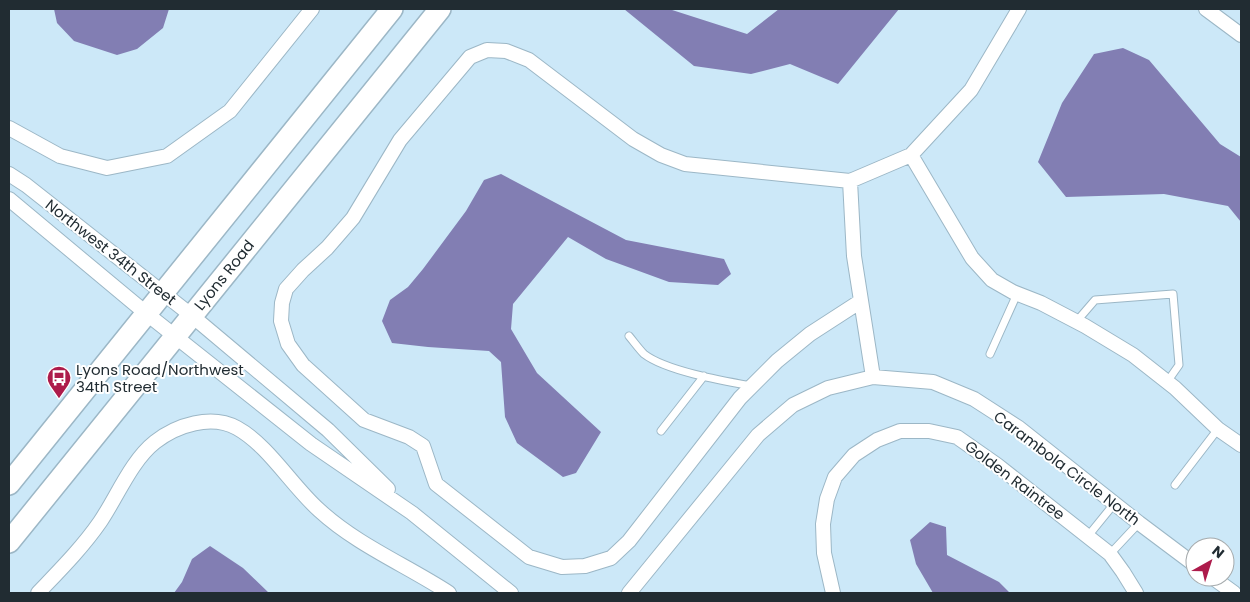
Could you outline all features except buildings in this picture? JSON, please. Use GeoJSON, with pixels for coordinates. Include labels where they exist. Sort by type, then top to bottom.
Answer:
{"type":"FeatureCollection","features":[{"type":"Feature","properties":{"kind":"main road"},"geometry":{"type":"LineString","coordinates":[[9,484],[392,9]]}},
{"type":"Feature","properties":{"kind":"main road","name":"Lyons Road"},"geometry":{"type":"LineString","coordinates":[[9,542],[440,9]]}},
{"type":"Feature","properties":{"kind":"street"},"geometry":{"type":"LineString","coordinates":[[9,128],[60,156],[107,168],[167,156],[230,111],[312,9]]}},
{"type":"Feature","properties":{"kind":"street"},"geometry":{"type":"LineString","coordinates":[[861,301],[810,334],[777,360],[740,398],[630,541],[611,558],[585,566],[562,567],[528,557],[436,484],[423,446],[409,437],[364,420],[303,365],[288,344],[281,321],[282,303],[286,289],[327,248],[353,218],[400,140],[470,57],[487,50],[506,51],[529,60],[633,139],[661,156],[685,164],[850,181],[911,155],[970,90],[1019,9]]}},
{"type":"Feature","properties":{"kind":"street"},"geometry":{"type":"LineString","coordinates":[[1206,9],[1241,35]]}},
{"type":"Feature","properties":{"kind":"street"},"geometry":{"type":"LineString","coordinates":[[911,155],[972,258],[992,280],[1017,294],[1041,303],[1133,356],[1167,382],[1218,429],[1241,445]]}},
{"type":"Feature","properties":{"kind":"street","name":"Northwest 34th Street"},"geometry":{"type":"LineString","coordinates":[[9,174],[26,185],[191,315],[328,430],[412,513]]}},
{"type":"Feature","properties":{"kind":"street"},"geometry":{"type":"LineString","coordinates":[[850,181],[854,256],[873,377]]}},
{"type":"Feature","properties":{"kind":"street","name":"Northwest 34th Street"},"geometry":{"type":"LineString","coordinates":[[9,199],[175,336],[311,444],[412,513],[511,593]]}},
{"type":"Feature","properties":{"kind":"street","name":"Carambola Circle North"},"geometry":{"type":"LineString","coordinates":[[629,593],[758,435],[793,405],[828,388],[873,377],[933,382],[974,399],[1019,428],[1139,524],[1185,558]]}},
{"type":"Feature","properties":{"kind":"street"},"geometry":{"type":"LineString","coordinates":[[38,593],[69,561],[100,523],[136,464],[155,442],[177,429],[196,422],[216,422],[236,427],[257,442],[319,510],[356,538],[419,573],[449,593]]}},
{"type":"Feature","properties":{"kind":"street","name":"Golden Raintree"},"geometry":{"type":"LineString","coordinates":[[834,593],[824,553],[823,524],[827,499],[835,477],[854,455],[877,440],[900,431],[929,431],[957,437],[997,465],[1110,554],[1136,593]]}},
{"type":"Feature","properties":{"kind":"lane"},"geometry":{"type":"LineString","coordinates":[[990,354],[1017,294]]}},
{"type":"Feature","properties":{"kind":"lane"},"geometry":{"type":"LineString","coordinates":[[1076,322],[1095,300],[1173,294],[1179,365],[1167,382]]}},
{"type":"Feature","properties":{"kind":"lane"},"geometry":{"type":"LineString","coordinates":[[629,336],[644,354],[662,364],[704,376],[752,386]]}},
{"type":"Feature","properties":{"kind":"lane"},"geometry":{"type":"LineString","coordinates":[[661,431],[704,376]]}},
{"type":"Feature","properties":{"kind":"lane"},"geometry":{"type":"LineString","coordinates":[[1175,484],[1218,429]]}},
{"type":"Feature","properties":{"kind":"lane"},"geometry":{"type":"LineString","coordinates":[[1088,536],[1114,504]]}},
{"type":"Feature","properties":{"kind":"lane"},"geometry":{"type":"LineString","coordinates":[[1110,554],[1139,524]]}},
{"type":"Feature","properties":{"kind":"shaded area"},"geometry":{"type":"Polygon","coordinates":[[[54,9],[169,9],[163,28],[137,49],[117,55],[74,41],[57,23],[54,9]]]}},
{"type":"Feature","properties":{"kind":"shaded area"},"geometry":{"type":"Polygon","coordinates":[[[624,9],[669,9],[747,34],[779,9],[899,9],[838,84],[790,64],[751,74],[694,66],[624,9]]]}},
{"type":"Feature","properties":{"kind":"shaded area"},"geometry":{"type":"Polygon","coordinates":[[[1123,48],[1149,60],[1220,144],[1241,157],[1241,222],[1228,206],[1164,194],[1066,197],[1038,162],[1062,103],[1094,54],[1123,48]]]}},
{"type":"Feature","properties":{"kind":"shaded area"},"geometry":{"type":"Polygon","coordinates":[[[501,174],[626,240],[724,259],[731,274],[718,285],[669,282],[606,259],[568,237],[513,304],[511,329],[537,373],[601,432],[576,473],[563,477],[517,443],[505,417],[501,362],[489,351],[392,343],[382,321],[390,300],[408,287],[423,269],[466,211],[484,180],[501,174]]]}},
{"type":"Feature","properties":{"kind":"shaded area"},"geometry":{"type":"Polygon","coordinates":[[[930,522],[946,527],[947,555],[999,582],[1010,593],[933,593],[916,564],[910,540],[930,522]]]}},
{"type":"Feature","properties":{"kind":"shaded area"},"geometry":{"type":"Polygon","coordinates":[[[210,546],[243,568],[269,593],[174,593],[182,582],[192,559],[210,546]]]}},
{"type":"Feature","properties":{"kind":"place","name":"Lyons Road/Northwest 34th Street"},"geometry":{"type":"Point","coordinates":[59,399]}}]}
